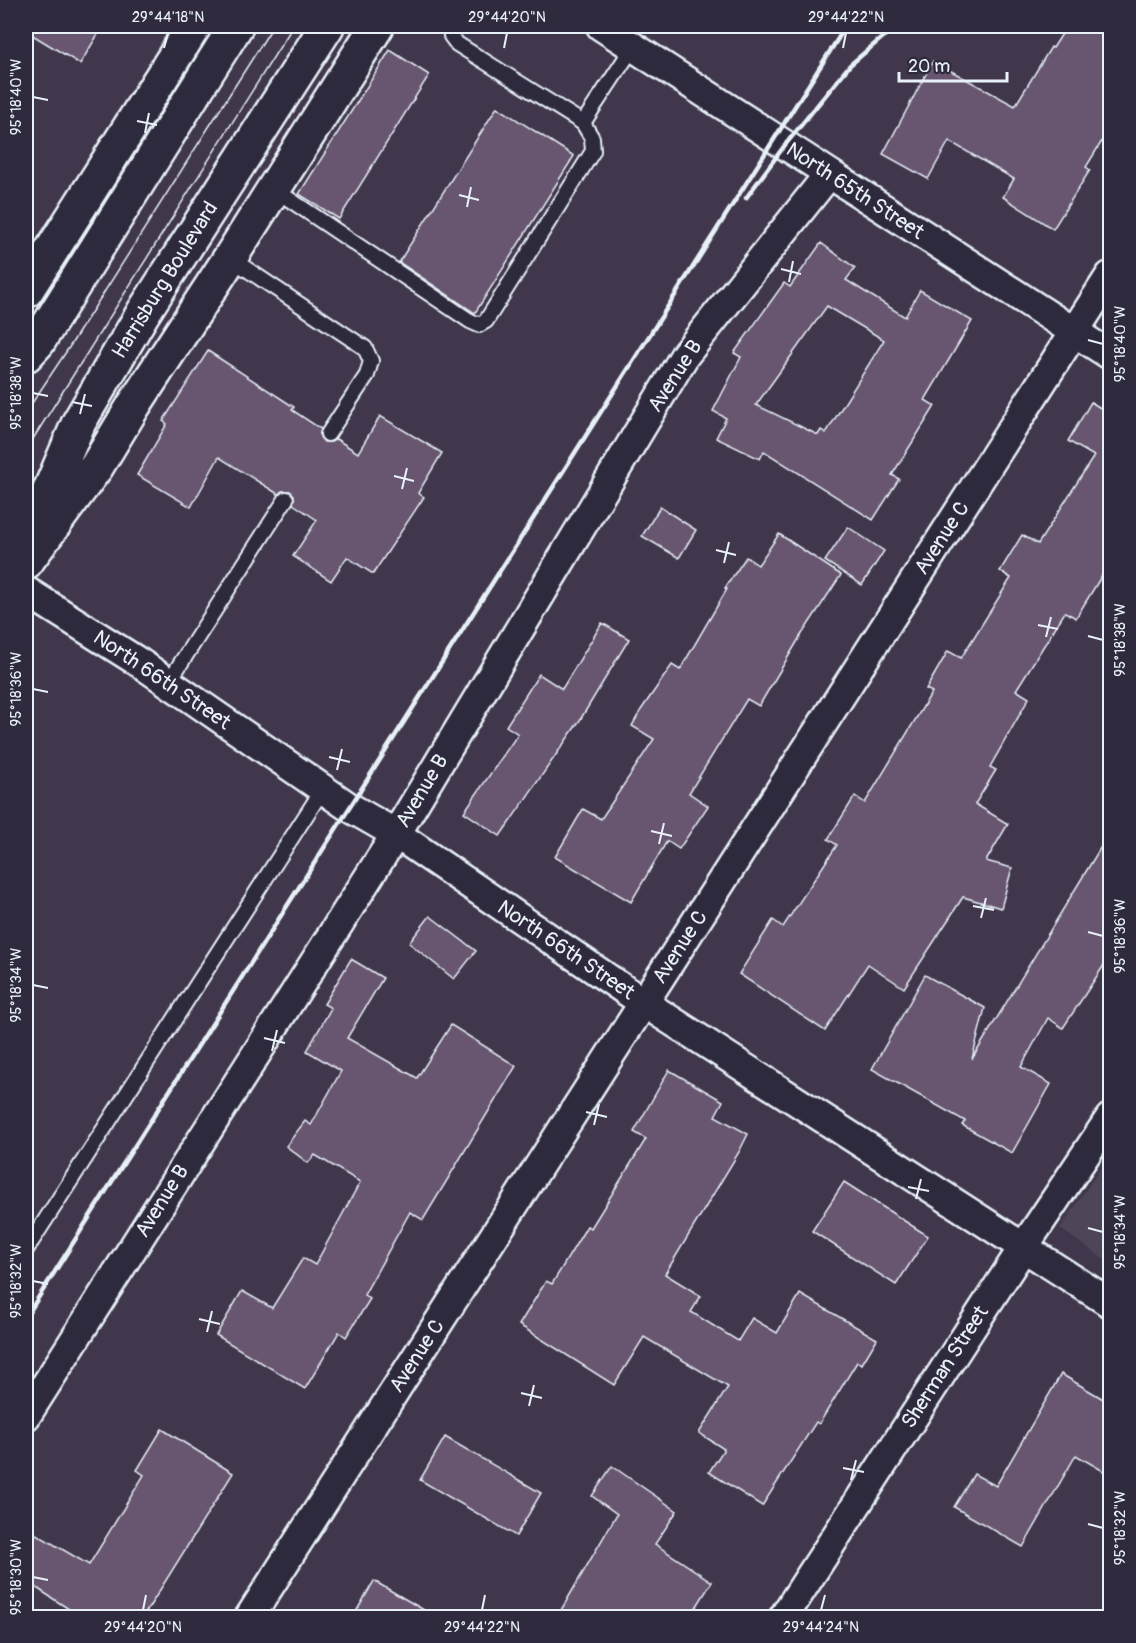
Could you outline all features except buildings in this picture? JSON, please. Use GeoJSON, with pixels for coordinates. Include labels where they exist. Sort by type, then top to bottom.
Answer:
{"type":"FeatureCollection","features":[{"type":"Feature","properties":{"kind":"main road"},"geometry":{"type":"LineString","coordinates":[[26,291],[194,26]]}},
{"type":"Feature","properties":{"kind":"main road"},"geometry":{"type":"LineString","coordinates":[[26,355],[38,342],[236,26]]}},
{"type":"Feature","properties":{"kind":"main road","name":"Harrisburg Boulevard"},"geometry":{"type":"LineString","coordinates":[[26,547],[78,422],[143,313],[327,26]]}},
{"type":"Feature","properties":{"kind":"main road"},"geometry":{"type":"LineString","coordinates":[[26,562],[97,466],[377,26]]}},
{"type":"Feature","properties":{"kind":"street","name":"North 65th Street"},"geometry":{"type":"LineString","coordinates":[[601,26],[1110,355]]}},
{"type":"Feature","properties":{"kind":"street","name":"Avenue B"},"geometry":{"type":"LineString","coordinates":[[26,1416],[396,834],[685,355],[829,174]]}},
{"type":"Feature","properties":{"kind":"street","name":"Avenue C"},"geometry":{"type":"LineString","coordinates":[[249,1617],[1110,276]]}},
{"type":"Feature","properties":{"kind":"street","name":"North 66th Street"},"geometry":{"type":"LineString","coordinates":[[26,591],[168,682],[349,807],[396,834],[644,1004],[1110,1303]]}},
{"type":"Feature","properties":{"kind":"street","name":"Sherman Street"},"geometry":{"type":"LineString","coordinates":[[783,1617],[1110,1118]]}},
{"type":"Feature","properties":{"kind":"lane"},"geometry":{"type":"LineString","coordinates":[[274,189],[470,321],[479,325],[486,321],[593,151],[592,138],[583,123],[457,44],[451,36],[453,26]]}},
{"type":"Feature","properties":{"kind":"lane"},"geometry":{"type":"LineString","coordinates":[[583,123],[633,47]]}},
{"type":"Feature","properties":{"kind":"lane"},"geometry":{"type":"LineString","coordinates":[[230,258],[365,348],[371,361],[367,375],[328,434]]}},
{"type":"Feature","properties":{"kind":"lane"},"geometry":{"type":"LineString","coordinates":[[168,682],[286,499]]}},
{"type":"Feature","properties":{"kind":"lane"},"geometry":{"type":"LineString","coordinates":[[26,1250],[323,789]]}},
{"type":"Feature","properties":{"kind":"shaded area"},"geometry":{"type":"Polygon","coordinates":[[[1110,1154],[1110,1263],[1060,1229],[1110,1154]]]}},
{"type":"Feature","properties":{"kind":"tram line"},"geometry":{"type":"LineString","coordinates":[[26,412],[273,26]]}},
{"type":"Feature","properties":{"kind":"tram line"},"geometry":{"type":"LineString","coordinates":[[26,450],[293,26]]}},
{"type":"Feature","properties":{"kind":"railway"},"geometry":{"type":"LineString","coordinates":[[26,1317],[846,26]]}},
{"type":"Feature","properties":{"kind":"railway"},"geometry":{"type":"LineString","coordinates":[[746,198],[785,145],[850,65],[896,26]]}}]}
